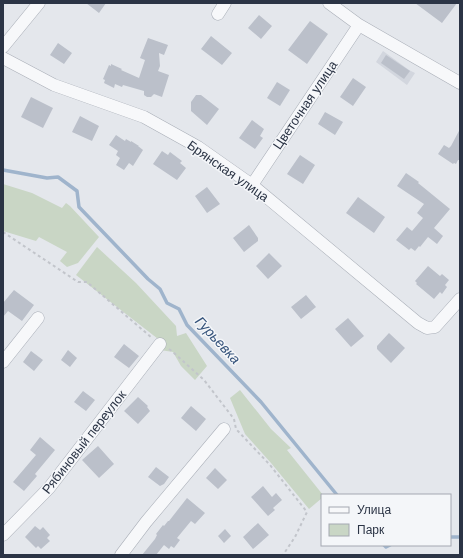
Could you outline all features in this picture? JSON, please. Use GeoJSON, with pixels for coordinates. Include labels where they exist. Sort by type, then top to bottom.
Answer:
{"type":"FeatureCollection","features":[{"type":"Feature","properties":{"kind":"street"},"geometry":{"type":"LineString","coordinates":[[3,46],[39,3]]}},
{"type":"Feature","properties":{"kind":"street"},"geometry":{"type":"LineString","coordinates":[[218,14],[224,3]]}},
{"type":"Feature","properties":{"kind":"street"},"geometry":{"type":"LineString","coordinates":[[329,3],[359,25],[460,83]]}},
{"type":"Feature","properties":{"kind":"street","name":"Цветочная улица"},"geometry":{"type":"LineString","coordinates":[[252,185],[359,25]]}},
{"type":"Feature","properties":{"kind":"street","name":"Брянская улица"},"geometry":{"type":"LineString","coordinates":[[3,58],[54,85],[144,117],[198,147],[252,185],[418,324],[427,328],[435,327],[460,299]]}},
{"type":"Feature","properties":{"kind":"street"},"geometry":{"type":"LineString","coordinates":[[3,362],[38,318]]}},
{"type":"Feature","properties":{"kind":"street","name":"Рябиновый переулок"},"geometry":{"type":"LineString","coordinates":[[3,536],[49,488],[160,344]]}},
{"type":"Feature","properties":{"kind":"street"},"geometry":{"type":"LineString","coordinates":[[121,555],[146,522],[224,429]]}},
{"type":"Feature","properties":{"kind":"path"},"geometry":{"type":"LineString","coordinates":[[3,232],[78,282],[87,282],[204,380],[234,419],[236,429],[270,465],[307,512],[295,537],[283,555]]}},
{"type":"Feature","properties":{"kind":"shaded area"},"geometry":{"type":"Polygon","coordinates":[[[383,51],[415,73],[407,85],[376,62],[383,51]]]}},
{"type":"Feature","properties":{"kind":"green space"},"geometry":{"type":"Polygon","coordinates":[[[3,184],[32,193],[62,208],[66,203],[99,237],[78,263],[67,267],[60,261],[67,252],[39,237],[36,241],[3,231],[3,184]]]}},
{"type":"Feature","properties":{"kind":"green space"},"geometry":{"type":"Polygon","coordinates":[[[97,247],[136,283],[176,326],[177,336],[186,333],[207,366],[195,380],[181,366],[173,352],[160,350],[162,342],[76,275],[97,247]]]}},
{"type":"Feature","properties":{"kind":"green space"},"geometry":{"type":"Polygon","coordinates":[[[240,390],[271,429],[291,448],[287,450],[322,494],[321,499],[309,509],[245,434],[230,398],[240,390]]]}},
{"type":"Feature","properties":{"kind":"building"},"geometry":{"type":"Polygon","coordinates":[[[86,3],[106,3],[99,13],[86,3]]]}},
{"type":"Feature","properties":{"kind":"building"},"geometry":{"type":"Polygon","coordinates":[[[415,3],[457,3],[442,23],[415,3]]]}},
{"type":"Feature","properties":{"kind":"building"},"geometry":{"type":"Polygon","coordinates":[[[259,15],[272,26],[261,39],[248,28],[259,15]]]}},
{"type":"Feature","properties":{"kind":"building"},"geometry":{"type":"Polygon","coordinates":[[[310,21],[328,34],[307,64],[288,50],[310,21]]]}},
{"type":"Feature","properties":{"kind":"building"},"geometry":{"type":"Polygon","coordinates":[[[211,36],[232,53],[222,65],[201,49],[211,36]]]}},
{"type":"Feature","properties":{"kind":"building"},"geometry":{"type":"Polygon","coordinates":[[[148,38],[168,45],[164,55],[159,53],[160,66],[158,71],[169,75],[162,97],[154,94],[151,97],[147,97],[144,95],[144,91],[123,85],[122,87],[115,84],[114,88],[104,83],[105,80],[103,79],[109,65],[111,66],[111,64],[139,78],[145,60],[140,58],[148,38]]]}},
{"type":"Feature","properties":{"kind":"building"},"geometry":{"type":"Polygon","coordinates":[[[58,43],[72,53],[64,64],[50,55],[58,43]]]}},
{"type":"Feature","properties":{"kind":"building"},"geometry":{"type":"Polygon","coordinates":[[[386,55],[410,71],[404,79],[381,63],[386,55]]]}},
{"type":"Feature","properties":{"kind":"building"},"geometry":{"type":"Polygon","coordinates":[[[353,78],[366,87],[353,106],[340,97],[353,78]]]}},
{"type":"Feature","properties":{"kind":"building"},"geometry":{"type":"Polygon","coordinates":[[[277,82],[290,90],[280,106],[267,98],[277,82]]]}},
{"type":"Feature","properties":{"kind":"building"},"geometry":{"type":"Polygon","coordinates":[[[196,95],[201,95],[219,109],[207,125],[191,111],[191,102],[196,95]]]}},
{"type":"Feature","properties":{"kind":"building"},"geometry":{"type":"Polygon","coordinates":[[[31,97],[53,108],[43,128],[21,117],[31,97]]]}},
{"type":"Feature","properties":{"kind":"building"},"geometry":{"type":"Polygon","coordinates":[[[325,112],[343,122],[335,135],[318,124],[325,112]]]}},
{"type":"Feature","properties":{"kind":"building"},"geometry":{"type":"Polygon","coordinates":[[[80,116],[99,126],[92,141],[72,132],[80,116]]]}},
{"type":"Feature","properties":{"kind":"building"},"geometry":{"type":"Polygon","coordinates":[[[252,120],[264,129],[260,136],[263,138],[255,149],[239,138],[252,120]]]}},
{"type":"Feature","properties":{"kind":"building"},"geometry":{"type":"Polygon","coordinates":[[[460,129],[460,160],[458,160],[456,164],[453,164],[438,154],[444,145],[449,148],[451,146],[460,129]]]}},
{"type":"Feature","properties":{"kind":"building"},"geometry":{"type":"Polygon","coordinates":[[[116,135],[125,141],[126,139],[131,141],[143,150],[133,166],[129,163],[124,170],[116,165],[120,158],[116,155],[118,151],[109,145],[116,135]]]}},
{"type":"Feature","properties":{"kind":"building"},"geometry":{"type":"Polygon","coordinates":[[[162,151],[168,155],[170,152],[182,161],[180,163],[186,168],[177,180],[153,164],[162,151]]]}},
{"type":"Feature","properties":{"kind":"building"},"geometry":{"type":"Polygon","coordinates":[[[300,155],[315,165],[303,184],[287,174],[300,155]]]}},
{"type":"Feature","properties":{"kind":"building"},"geometry":{"type":"Polygon","coordinates":[[[406,173],[419,182],[418,183],[450,209],[434,228],[443,236],[437,244],[428,237],[415,251],[411,248],[409,250],[396,240],[407,227],[412,231],[423,218],[417,213],[424,204],[397,186],[406,173]]]}},
{"type":"Feature","properties":{"kind":"building"},"geometry":{"type":"Polygon","coordinates":[[[207,187],[220,204],[207,213],[195,196],[207,187]]]}},
{"type":"Feature","properties":{"kind":"building"},"geometry":{"type":"Polygon","coordinates":[[[358,197],[385,217],[374,233],[346,213],[358,197]]]}},
{"type":"Feature","properties":{"kind":"building"},"geometry":{"type":"Polygon","coordinates":[[[249,225],[258,238],[258,241],[244,252],[233,238],[249,225]]]}},
{"type":"Feature","properties":{"kind":"building"},"geometry":{"type":"Polygon","coordinates":[[[269,253],[282,266],[268,279],[256,266],[269,253]]]}},
{"type":"Feature","properties":{"kind":"building"},"geometry":{"type":"Polygon","coordinates":[[[428,266],[440,276],[442,274],[449,280],[445,285],[447,287],[442,294],[440,292],[434,299],[416,284],[417,283],[415,281],[428,266]]]}},
{"type":"Feature","properties":{"kind":"building"},"geometry":{"type":"Polygon","coordinates":[[[14,290],[34,305],[22,321],[8,311],[3,317],[3,303],[14,290]]]}},
{"type":"Feature","properties":{"kind":"building"},"geometry":{"type":"Polygon","coordinates":[[[306,295],[316,307],[301,319],[291,307],[306,295]]]}},
{"type":"Feature","properties":{"kind":"building"},"geometry":{"type":"Polygon","coordinates":[[[348,318],[364,336],[351,347],[335,329],[348,318]]]}},
{"type":"Feature","properties":{"kind":"building"},"geometry":{"type":"Polygon","coordinates":[[[389,333],[405,348],[391,363],[377,349],[377,346],[389,333]]]}},
{"type":"Feature","properties":{"kind":"building"},"geometry":{"type":"Polygon","coordinates":[[[124,344],[139,356],[129,368],[114,357],[124,344]]]}},
{"type":"Feature","properties":{"kind":"building"},"geometry":{"type":"Polygon","coordinates":[[[68,350],[77,358],[70,367],[61,360],[68,350]]]}},
{"type":"Feature","properties":{"kind":"building"},"geometry":{"type":"Polygon","coordinates":[[[31,351],[43,360],[34,371],[23,362],[31,351]]]}},
{"type":"Feature","properties":{"kind":"building"},"geometry":{"type":"Polygon","coordinates":[[[83,391],[95,400],[86,411],[74,402],[83,391]]]}},
{"type":"Feature","properties":{"kind":"building"},"geometry":{"type":"Polygon","coordinates":[[[138,397],[148,406],[147,407],[150,411],[138,424],[124,411],[138,397]]]}},
{"type":"Feature","properties":{"kind":"building"},"geometry":{"type":"Polygon","coordinates":[[[191,406],[206,419],[196,431],[181,418],[191,406]]]}},
{"type":"Feature","properties":{"kind":"building"},"geometry":{"type":"Polygon","coordinates":[[[40,437],[55,450],[35,474],[37,476],[24,491],[13,482],[36,455],[30,450],[40,437]]]}},
{"type":"Feature","properties":{"kind":"building"},"geometry":{"type":"Polygon","coordinates":[[[98,446],[114,464],[99,478],[82,460],[98,446]]]}},
{"type":"Feature","properties":{"kind":"building"},"geometry":{"type":"Polygon","coordinates":[[[156,467],[169,477],[164,484],[160,486],[148,477],[156,467]]]}},
{"type":"Feature","properties":{"kind":"building"},"geometry":{"type":"Polygon","coordinates":[[[215,468],[227,480],[218,489],[206,478],[215,468]]]}},
{"type":"Feature","properties":{"kind":"building"},"geometry":{"type":"Polygon","coordinates":[[[263,486],[272,497],[276,493],[282,500],[273,508],[275,510],[268,516],[251,497],[263,486]]]}},
{"type":"Feature","properties":{"kind":"building"},"geometry":{"type":"Polygon","coordinates":[[[187,498],[205,513],[195,524],[191,521],[177,538],[180,540],[174,548],[171,546],[169,549],[164,545],[156,555],[142,555],[155,539],[156,534],[163,525],[164,526],[169,521],[187,498]]]}},
{"type":"Feature","properties":{"kind":"building"},"geometry":{"type":"Polygon","coordinates":[[[258,523],[269,535],[253,549],[243,537],[258,523]]]}},
{"type":"Feature","properties":{"kind":"building"},"geometry":{"type":"Polygon","coordinates":[[[35,526],[40,530],[43,527],[50,535],[47,538],[50,541],[41,549],[38,546],[36,548],[25,537],[35,526]]]}},
{"type":"Feature","properties":{"kind":"building"},"geometry":{"type":"Polygon","coordinates":[[[225,529],[231,536],[224,543],[218,536],[225,529]]]}},
{"type":"Feature","properties":{"kind":"waterway","name":"Гурьевка"},"geometry":{"type":"LineString","coordinates":[[3,170],[47,178],[58,177],[77,191],[79,207],[148,279],[160,289],[167,303],[179,309],[187,325],[261,402],[336,494]]}},
{"type":"Feature","properties":{"kind":"waterway","name":"Гурьевка"},"geometry":{"type":"LineString","coordinates":[[451,537],[460,537]]}}]}
